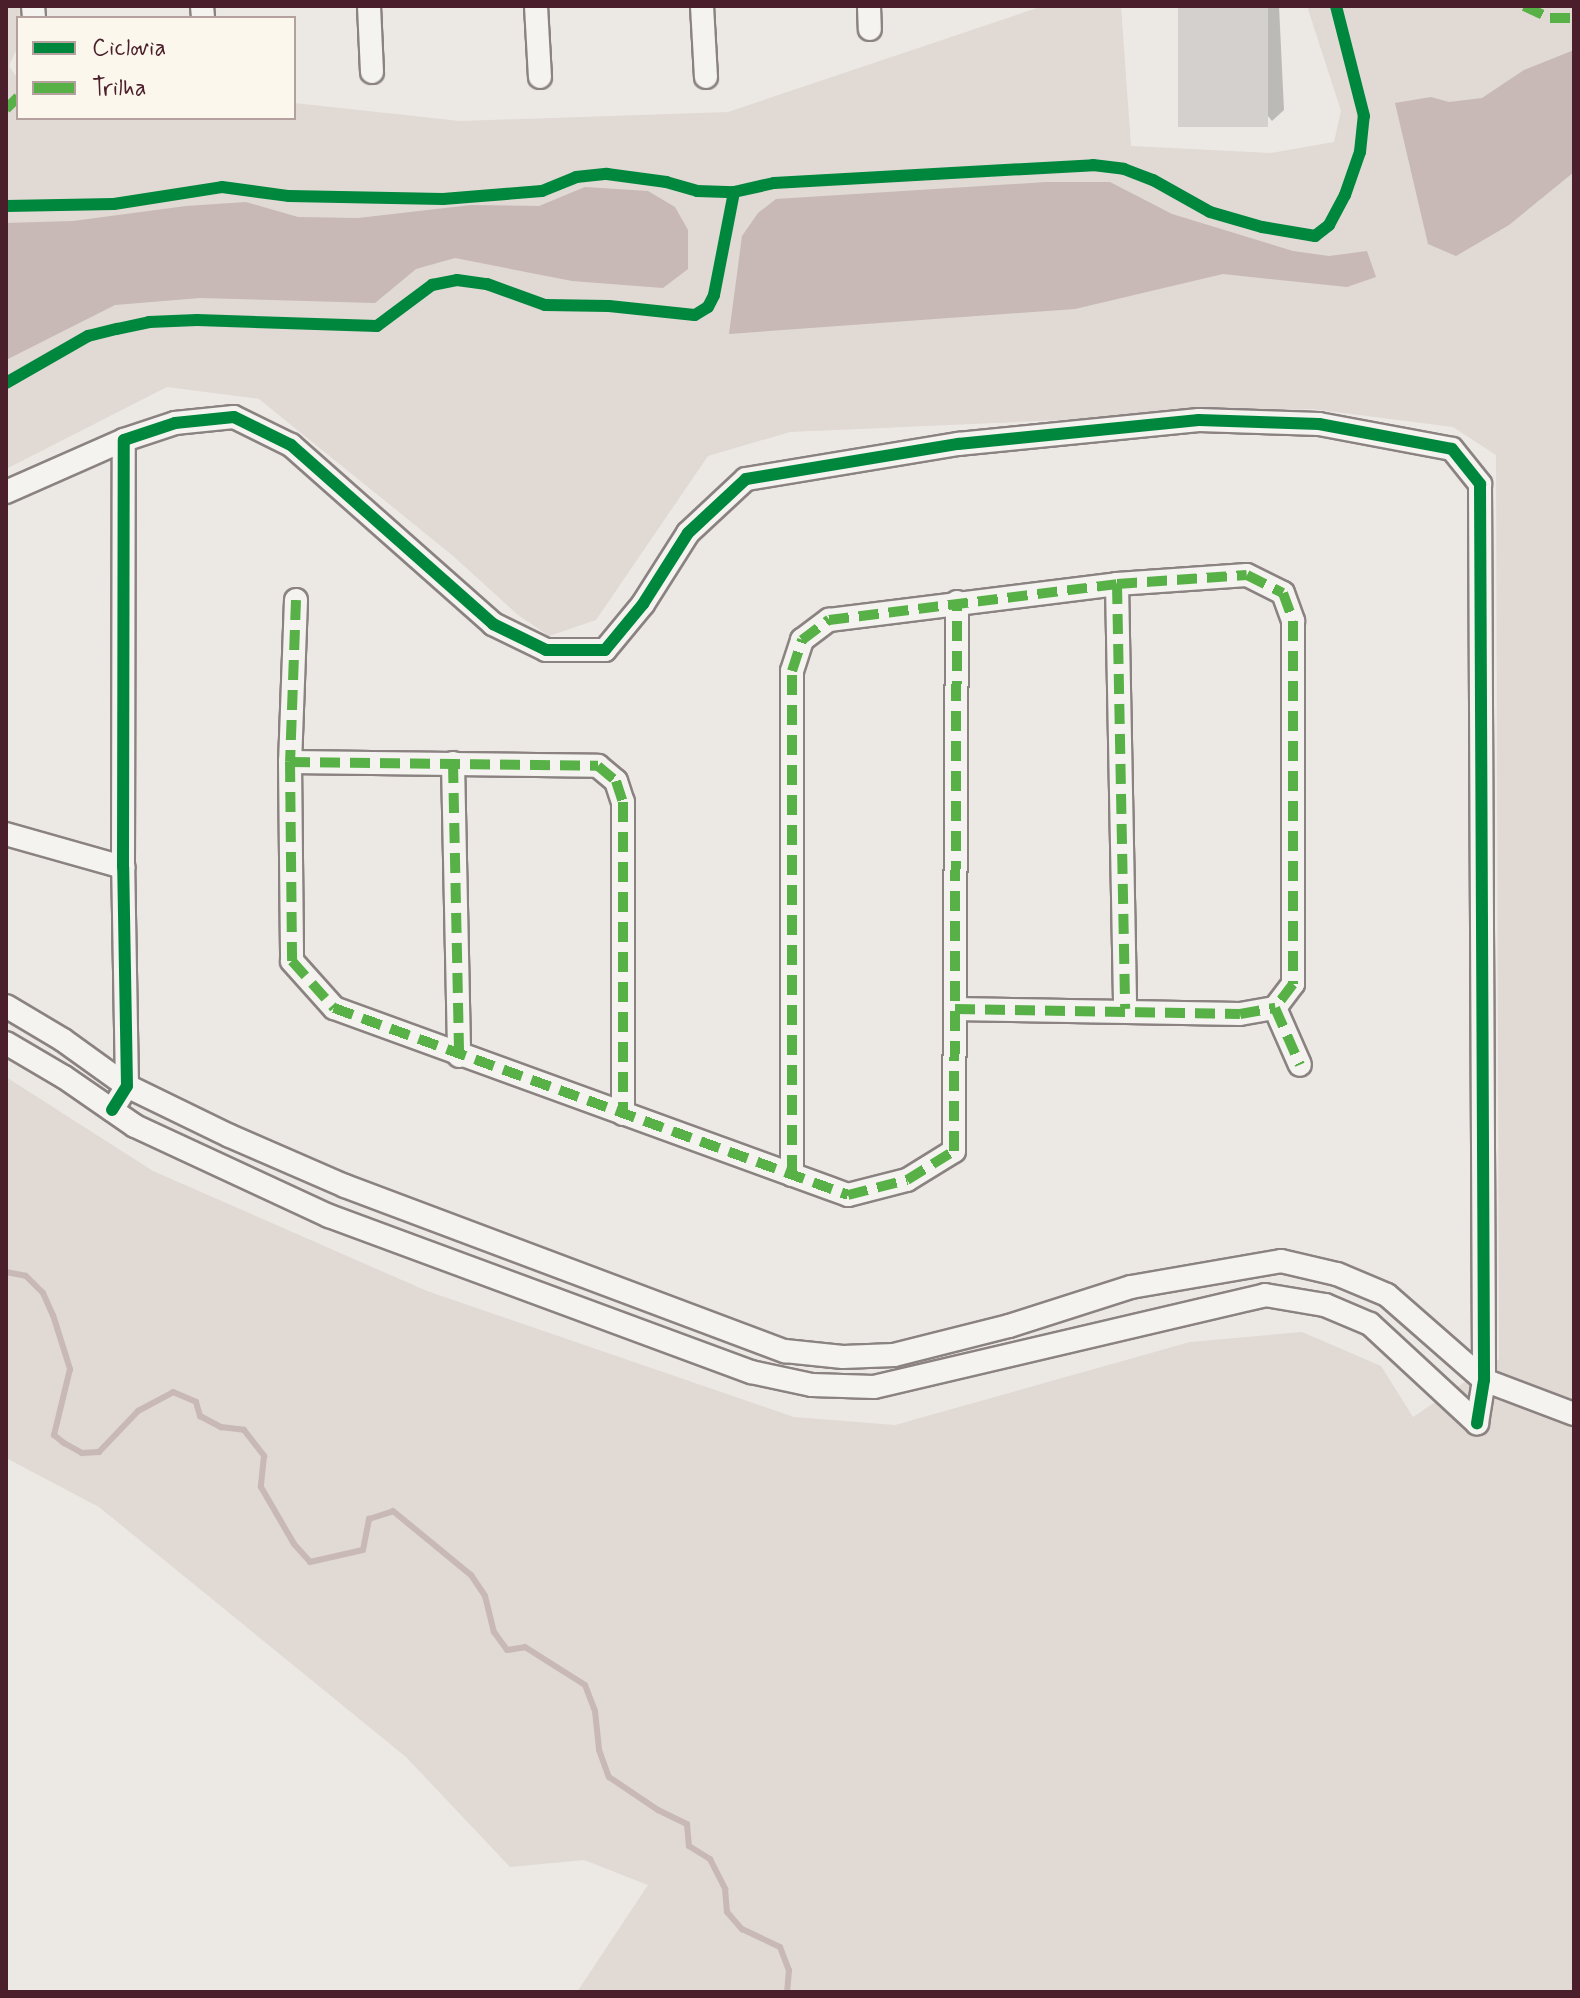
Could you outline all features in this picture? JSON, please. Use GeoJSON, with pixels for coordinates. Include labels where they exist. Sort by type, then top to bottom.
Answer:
{"type":"FeatureCollection","features":[{"type":"Feature","properties":{"kind":"street"},"geometry":{"type":"LineString","coordinates":[[369,6],[372,72]]}},
{"type":"Feature","properties":{"kind":"street"},"geometry":{"type":"LineString","coordinates":[[536,6],[540,77]]}},
{"type":"Feature","properties":{"kind":"street"},"geometry":{"type":"LineString","coordinates":[[702,6],[706,77]]}},
{"type":"Feature","properties":{"kind":"street"},"geometry":{"type":"LineString","coordinates":[[869,6],[870,29]]}},
{"type":"Feature","properties":{"kind":"street"},"geometry":{"type":"LineString","coordinates":[[6,492],[124,440],[175,423],[234,417],[291,445],[493,624],[546,650],[605,650],[643,604],[688,533],[746,479],[958,444],[1199,420],[1319,424],[1452,449],[1480,484],[1484,1380],[1477,1423],[1370,1324],[1325,1305],[1265,1295],[874,1387],[812,1385],[751,1372],[329,1216],[135,1126],[6,1043]]}},
{"type":"Feature","properties":{"kind":"street"},"geometry":{"type":"LineString","coordinates":[[112,1110],[127,1086],[123,867],[124,440]]}},
{"type":"Feature","properties":{"kind":"street"},"geometry":{"type":"LineString","coordinates":[[792,1175],[792,671],[802,640],[829,620],[1117,584],[1247,575],[1283,593],[1293,621],[1293,984],[1275,1008],[1240,1014],[1125,1009],[955,1009]]}},
{"type":"Feature","properties":{"kind":"street"},"geometry":{"type":"LineString","coordinates":[[1117,584],[1125,1009]]}},
{"type":"Feature","properties":{"kind":"street"},"geometry":{"type":"LineString","coordinates":[[296,600],[290,762],[292,961],[334,1008],[848,1195],[907,1180],[954,1151],[957,602]]}},
{"type":"Feature","properties":{"kind":"street"},"geometry":{"type":"LineString","coordinates":[[290,762],[598,766],[616,781],[623,802],[623,1114]]}},
{"type":"Feature","properties":{"kind":"street"},"geometry":{"type":"LineString","coordinates":[[453,763],[459,1056]]}},
{"type":"Feature","properties":{"kind":"street"},"geometry":{"type":"LineString","coordinates":[[6,834],[123,867]]}},
{"type":"Feature","properties":{"kind":"street"},"geometry":{"type":"LineString","coordinates":[[6,1006],[63,1040],[127,1086],[345,1186],[785,1351],[843,1357],[894,1355],[1009,1326],[1131,1287],[1281,1261],[1337,1274],[1387,1295],[1484,1380],[1574,1414]]}},
{"type":"Feature","properties":{"kind":"street"},"geometry":{"type":"LineString","coordinates":[[1275,1008],[1300,1065]]}},
{"type":"Feature","properties":{"kind":"shaded area"},"geometry":{"type":"Polygon","coordinates":[[[6,6],[20,6],[20,16],[16,16],[16,50],[9,66],[16,76],[16,120],[296,120],[296,103],[460,121],[728,112],[1043,6],[1121,6],[1131,146],[1271,153],[1334,142],[1341,111],[1307,6],[1574,6],[1574,1992],[577,1992],[648,1885],[584,1860],[510,1867],[406,1757],[99,1507],[6,1458],[6,1077],[153,1171],[427,1291],[794,1417],[895,1425],[1190,1342],[1302,1332],[1381,1366],[1413,1417],[1499,1359],[1496,455],[1453,427],[1312,409],[790,432],[708,456],[596,620],[549,636],[518,615],[452,555],[259,399],[167,387],[6,469],[6,6]]]}},
{"type":"Feature","properties":{"kind":"shaded area"},"geometry":{"type":"Polygon","coordinates":[[[1574,50],[1574,172],[1509,225],[1456,256],[1428,244],[1395,103],[1431,97],[1449,102],[1482,98],[1524,70],[1574,50]]]}},
{"type":"Feature","properties":{"kind":"shaded area"},"geometry":{"type":"Polygon","coordinates":[[[1046,182],[1110,182],[1172,214],[1293,251],[1329,256],[1367,251],[1376,277],[1347,287],[1223,274],[1075,309],[729,334],[742,236],[758,213],[776,199],[1046,182]]]}},
{"type":"Feature","properties":{"kind":"shaded area"},"geometry":{"type":"Polygon","coordinates":[[[585,187],[648,191],[675,207],[688,230],[688,269],[663,288],[572,281],[455,258],[416,269],[375,303],[200,298],[115,305],[6,360],[6,223],[73,221],[186,206],[246,202],[298,217],[358,218],[471,205],[539,206],[585,187]]]}},
{"type":"Feature","properties":{"kind":"building"},"geometry":{"type":"Polygon","coordinates":[[[1178,6],[1268,6],[1268,127],[1178,127],[1178,6]]]}},
{"type":"Feature","properties":{"kind":"waterway"},"geometry":{"type":"LineString","coordinates":[[6,1272],[26,1276],[43,1293],[53,1315],[70,1369],[54,1435],[64,1443],[82,1453],[99,1452],[138,1411],[173,1392],[196,1402],[200,1416],[221,1427],[244,1430],[264,1456],[261,1487],[294,1544],[310,1562],[363,1550],[369,1519],[393,1511],[471,1575],[485,1596],[494,1632],[507,1650],[525,1647],[585,1685],[595,1711],[599,1750],[609,1777],[658,1810],[687,1824],[689,1846],[710,1859],[725,1889],[727,1912],[742,1929],[780,1947],[789,1970],[787,1992]]}},
{"type":"Feature","properties":{"kind":"marked path"},"geometry":{"type":"LineString","coordinates":[[1524,6],[1550,18],[1574,18]]}},
{"type":"Feature","properties":{"kind":"marked path"},"geometry":{"type":"LineString","coordinates":[[6,109],[16,99]]}},
{"type":"Feature","properties":{"kind":"marked path"},"geometry":{"type":"LineString","coordinates":[[792,1175],[792,671],[802,640],[829,620],[1117,584],[1247,575],[1283,593],[1293,621],[1293,984],[1275,1008],[1300,1065]]}},
{"type":"Feature","properties":{"kind":"marked path"},"geometry":{"type":"LineString","coordinates":[[1117,584],[1125,1009]]}},
{"type":"Feature","properties":{"kind":"marked path"},"geometry":{"type":"LineString","coordinates":[[296,600],[290,762],[292,961],[334,1008],[848,1195],[907,1180],[954,1151],[957,602]]}},
{"type":"Feature","properties":{"kind":"marked path"},"geometry":{"type":"LineString","coordinates":[[290,762],[598,766],[616,781],[623,802],[623,1114]]}},
{"type":"Feature","properties":{"kind":"marked path"},"geometry":{"type":"LineString","coordinates":[[453,763],[459,1056]]}},
{"type":"Feature","properties":{"kind":"marked path"},"geometry":{"type":"LineString","coordinates":[[955,1009],[1240,1014],[1275,1008]]}},
{"type":"Feature","properties":{"kind":"cycle path"},"geometry":{"type":"LineString","coordinates":[[6,206],[114,204],[222,187],[289,196],[443,199],[542,191],[576,177],[607,174],[666,182],[697,191],[734,192],[774,183],[1093,165],[1124,169],[1153,180],[1210,212],[1262,227],[1315,236],[1329,225],[1345,195],[1360,152],[1364,116],[1336,6]]}},
{"type":"Feature","properties":{"kind":"cycle path"},"geometry":{"type":"LineString","coordinates":[[6,383],[88,336],[117,329],[149,322],[197,320],[377,326],[432,285],[457,280],[487,284],[545,305],[609,306],[695,315],[708,307],[714,295],[734,192]]}},
{"type":"Feature","properties":{"kind":"cycle path"},"geometry":{"type":"LineString","coordinates":[[112,1110],[127,1086],[123,867],[124,440],[175,423],[234,417],[291,445],[493,624],[546,650],[605,650],[643,604],[688,533],[746,479],[958,444],[1199,420],[1319,424],[1452,449],[1480,484],[1484,1380],[1477,1423]]}}]}
